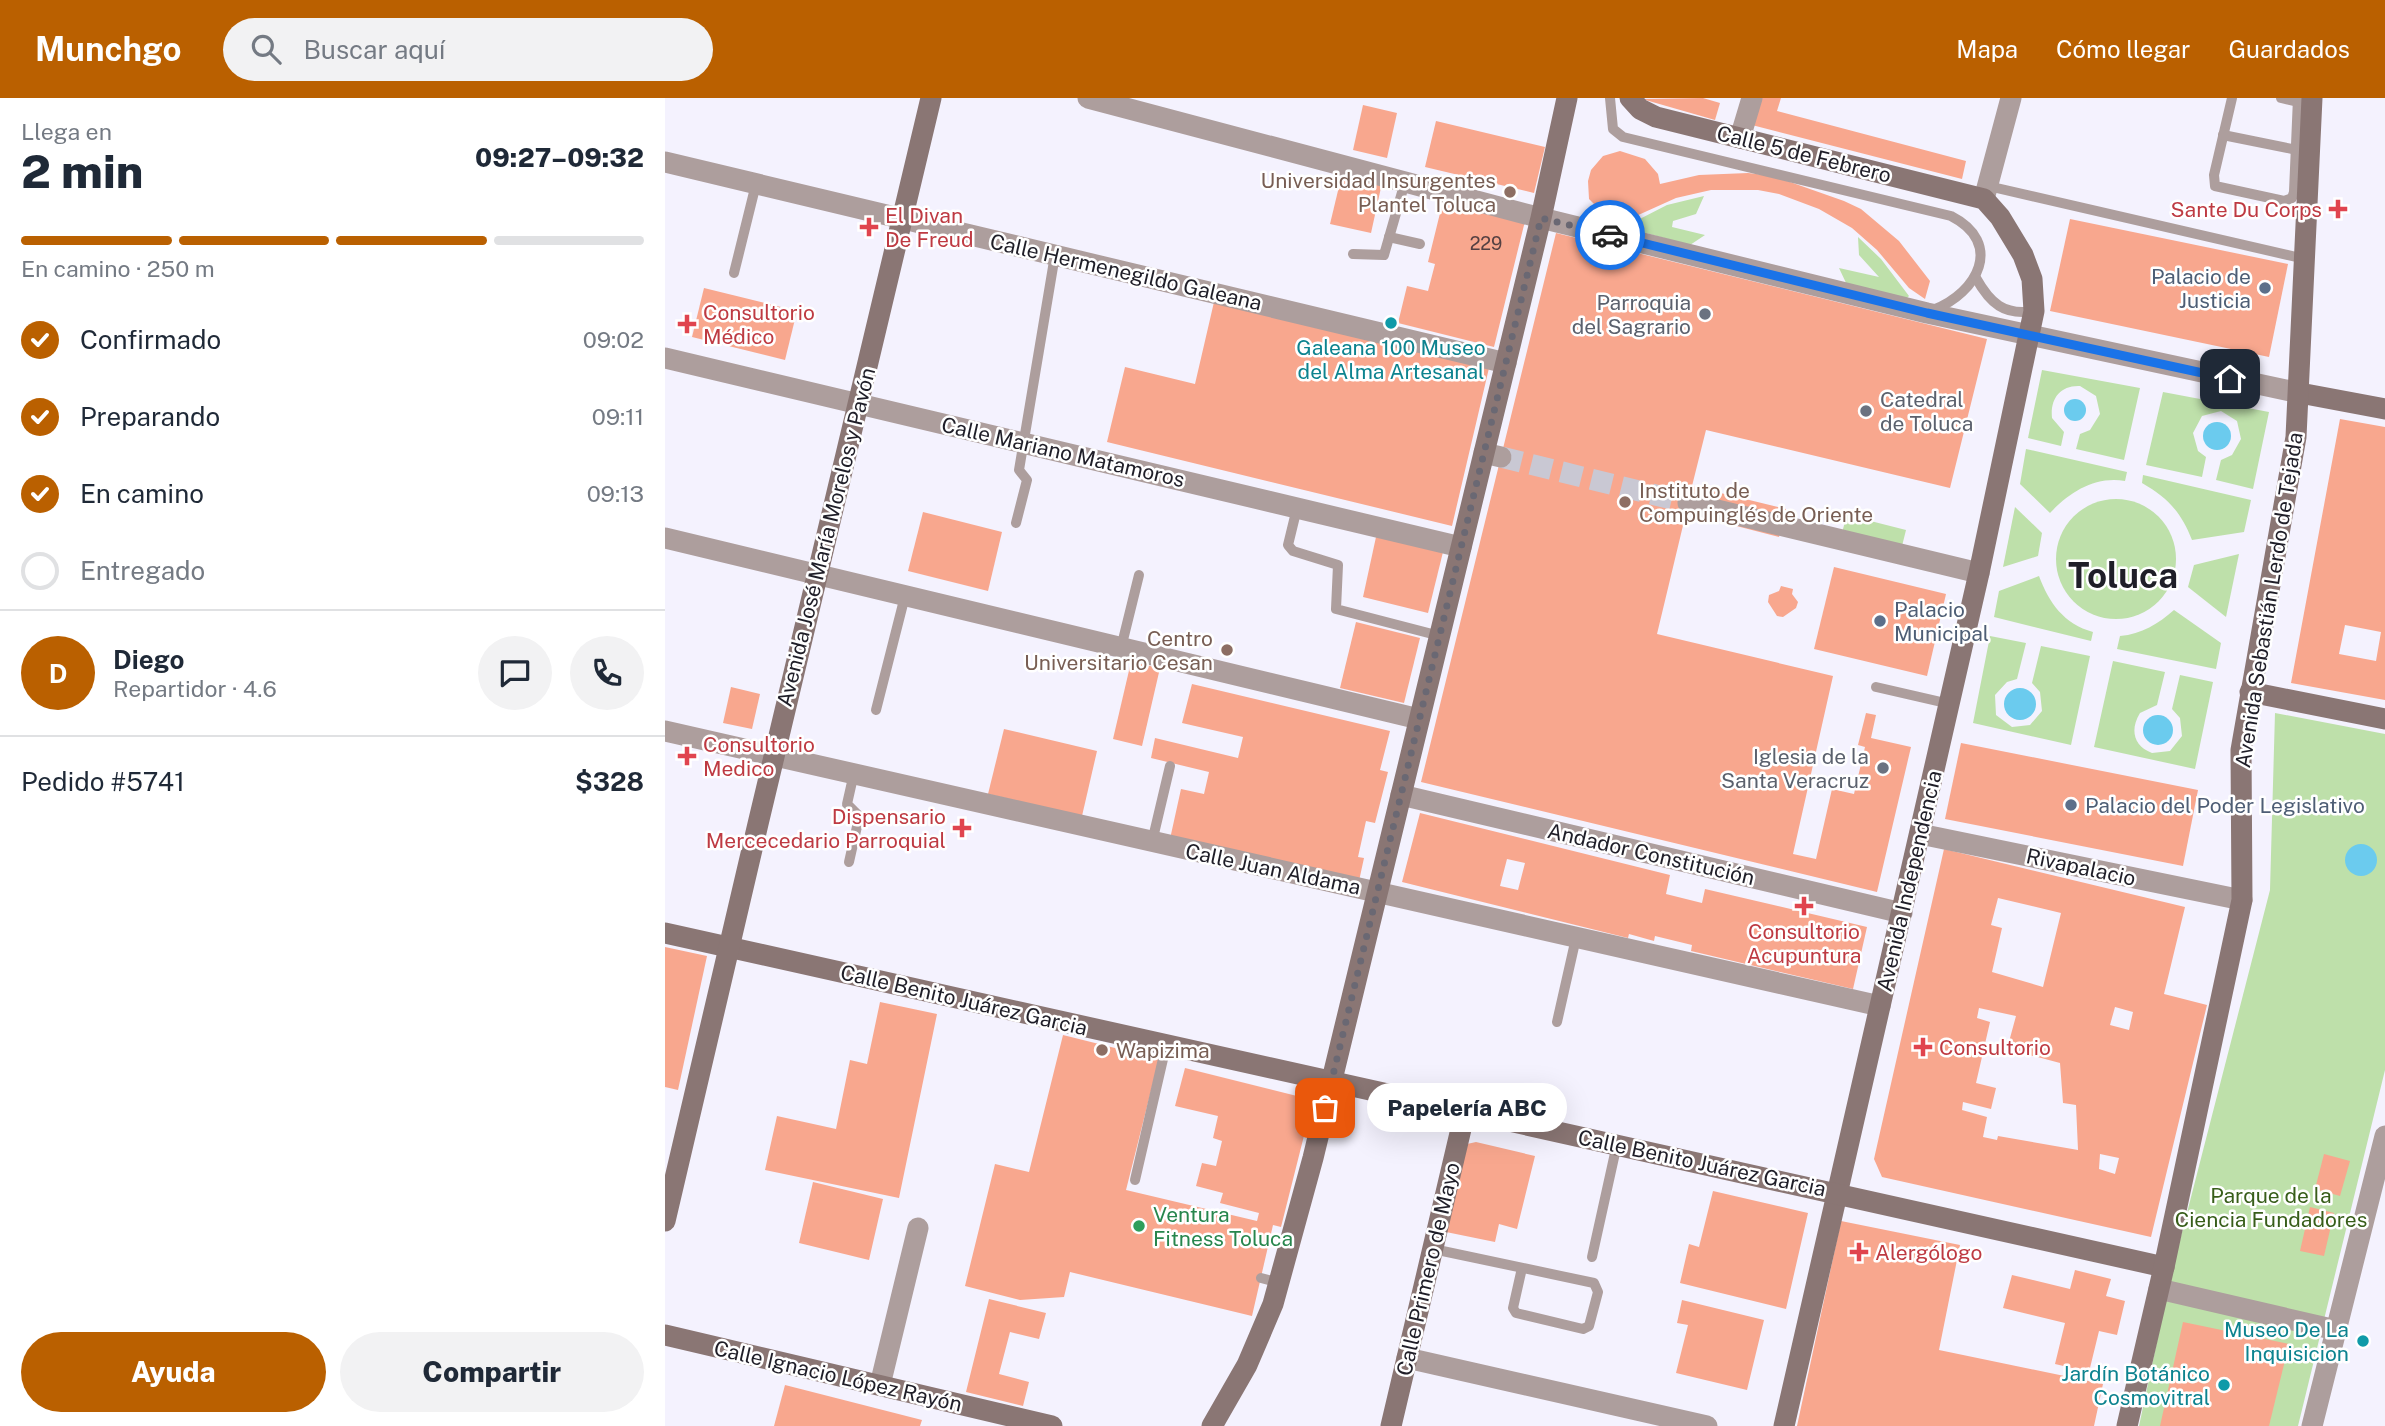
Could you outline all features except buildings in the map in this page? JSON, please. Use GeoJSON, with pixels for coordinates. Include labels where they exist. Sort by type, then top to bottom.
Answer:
{"type":"FeatureCollection","features":[{"type":"Feature","properties":{"kind":"main road","name":"Avenida José María Morelos y Pavón"},"geometry":{"type":"LineString","coordinates":[[665,1221],[773,755],[860,403],[931,98]]}},
{"type":"Feature","properties":{"kind":"main road"},"geometry":{"type":"LineString","coordinates":[[1212,1426],[1247,1365],[1331,1083],[1461,547],[1493,455],[1506,363],[1567,98]]}},
{"type":"Feature","properties":{"kind":"main road","name":"Calle 5 de Febrero"},"geometry":{"type":"LineString","coordinates":[[1630,98],[1640,108],[1656,117],[1986,193]]}},
{"type":"Feature","properties":{"kind":"main road","name":"Avenida Sebastián Lerdo de Tejada"},"geometry":{"type":"LineString","coordinates":[[2127,1426],[2164,1267],[2242,900],[2241,750],[2290,477],[2300,393],[2305,259],[2303,99]]}},
{"type":"Feature","properties":{"kind":"main road","name":"Avenida Independencia"},"geometry":{"type":"LineString","coordinates":[[1784,1426],[1950,704],[2034,311],[2032,279],[2023,255],[1986,193]]}},
{"type":"Feature","properties":{"kind":"main road"},"geometry":{"type":"LineString","coordinates":[[2300,393],[2385,409]]}},
{"type":"Feature","properties":{"kind":"main road"},"geometry":{"type":"LineString","coordinates":[[2251,692],[2385,719]]}},
{"type":"Feature","properties":{"kind":"main road","name":"Calle Benito Juárez Garcia"},"geometry":{"type":"LineString","coordinates":[[665,933],[2164,1267]]}},
{"type":"Feature","properties":{"kind":"main road","name":"Calle Primero de Mayo"},"geometry":{"type":"LineString","coordinates":[[1391,1426],[1465,1112]]}},
{"type":"Feature","properties":{"kind":"main road","name":"Calle Ignacio López Rayón"},"geometry":{"type":"LineString","coordinates":[[665,1335],[1052,1426]]}},
{"type":"Feature","properties":{"kind":"street"},"geometry":{"type":"LineString","coordinates":[[1088,98],[1541,218],[1927,313],[2300,393]]}},
{"type":"Feature","properties":{"kind":"street"},"geometry":{"type":"LineString","coordinates":[[1740,138],[1752,98]]}},
{"type":"Feature","properties":{"kind":"street"},"geometry":{"type":"LineString","coordinates":[[1986,193],[2011,98]]}},
{"type":"Feature","properties":{"kind":"street","name":"Calle Hermenegildo Galeana"},"geometry":{"type":"LineString","coordinates":[[665,162],[1506,363]]}},
{"type":"Feature","properties":{"kind":"street","name":"Calle Mariano Matamoros"},"geometry":{"type":"LineString","coordinates":[[665,358],[1461,547]]}},
{"type":"Feature","properties":{"kind":"street"},"geometry":{"type":"LineString","coordinates":[[1688,503],[1980,569]]}},
{"type":"Feature","properties":{"kind":"street"},"geometry":{"type":"LineString","coordinates":[[665,538],[1419,719]]}},
{"type":"Feature","properties":{"kind":"street","name":"Calle Juan Aldama"},"geometry":{"type":"LineString","coordinates":[[665,732],[1880,1006]]}},
{"type":"Feature","properties":{"kind":"street","name":"Andador Constitución"},"geometry":{"type":"LineString","coordinates":[[1401,795],[1902,913]]}},
{"type":"Feature","properties":{"kind":"street","name":"Rivapalacio"},"geometry":{"type":"LineString","coordinates":[[1920,834],[2242,900]]}},
{"type":"Feature","properties":{"kind":"street"},"geometry":{"type":"LineString","coordinates":[[2312,1426],[2380,1174],[2385,1136]]}},
{"type":"Feature","properties":{"kind":"street"},"geometry":{"type":"LineString","coordinates":[[880,1385],[918,1228]]}},
{"type":"Feature","properties":{"kind":"street"},"geometry":{"type":"LineString","coordinates":[[2159,1289],[2336,1330]]}},
{"type":"Feature","properties":{"kind":"street"},"geometry":{"type":"LineString","coordinates":[[1407,1359],[1707,1426]]}},
{"type":"Feature","properties":{"kind":"lane"},"geometry":{"type":"LineString","coordinates":[[1610,98],[1613,129],[1623,137],[1951,216],[1962,221],[1975,237],[1980,258],[1976,278],[1957,299],[1927,313]]}},
{"type":"Feature","properties":{"kind":"lane"},"geometry":{"type":"LineString","coordinates":[[2232,98],[2213,181],[2221,188],[2288,200],[2294,192],[2303,99],[2281,98]]}},
{"type":"Feature","properties":{"kind":"lane"},"geometry":{"type":"LineString","coordinates":[[2223,135],[2297,150]]}},
{"type":"Feature","properties":{"kind":"lane"},"geometry":{"type":"LineString","coordinates":[[1353,254],[1384,255],[1405,182]]}},
{"type":"Feature","properties":{"kind":"lane"},"geometry":{"type":"LineString","coordinates":[[734,273],[756,184]]}},
{"type":"Feature","properties":{"kind":"lane"},"geometry":{"type":"LineString","coordinates":[[1986,193],[2305,259]]}},
{"type":"Feature","properties":{"kind":"lane"},"geometry":{"type":"LineString","coordinates":[[1389,237],[1420,244]]}},
{"type":"Feature","properties":{"kind":"lane"},"geometry":{"type":"LineString","coordinates":[[1016,523],[1027,480],[1019,470],[1026,442],[1055,255]]}},
{"type":"Feature","properties":{"kind":"lane"},"geometry":{"type":"LineString","coordinates":[[1976,278],[1997,307],[2015,313],[2034,311]]}},
{"type":"Feature","properties":{"kind":"lane"},"geometry":{"type":"LineString","coordinates":[[1297,508],[1288,545],[1293,551],[1338,565],[1336,609],[1440,636]]}},
{"type":"Feature","properties":{"kind":"lane"},"geometry":{"type":"LineString","coordinates":[[1909,547],[1980,569]]}},
{"type":"Feature","properties":{"kind":"lane"},"geometry":{"type":"LineString","coordinates":[[1121,648],[1139,575]]}},
{"type":"Feature","properties":{"kind":"lane"},"geometry":{"type":"LineString","coordinates":[[876,710],[905,596]]}},
{"type":"Feature","properties":{"kind":"lane"},"geometry":{"type":"LineString","coordinates":[[1877,687],[1950,704]]}},
{"type":"Feature","properties":{"kind":"lane"},"geometry":{"type":"LineString","coordinates":[[1151,842],[1170,766]]}},
{"type":"Feature","properties":{"kind":"lane"},"geometry":{"type":"LineString","coordinates":[[849,862],[859,822],[858,815],[847,804],[854,774]]}},
{"type":"Feature","properties":{"kind":"lane"},"geometry":{"type":"LineString","coordinates":[[1557,1022],[1576,938]]}},
{"type":"Feature","properties":{"kind":"lane"},"geometry":{"type":"LineString","coordinates":[[1135,1180],[1166,1046]]}},
{"type":"Feature","properties":{"kind":"lane"},"geometry":{"type":"LineString","coordinates":[[1592,1257],[1617,1144]]}},
{"type":"Feature","properties":{"kind":"lane"},"geometry":{"type":"LineString","coordinates":[[1433,1249],[1522,1268],[1597,1285],[1589,1326],[1583,1329],[1517,1313],[1513,1308],[1522,1268]]}},
{"type":"Feature","properties":{"kind":"green space"},"geometry":{"type":"Polygon","coordinates":[[[1704,196],[1696,214],[1673,221],[1672,227],[1705,235],[1690,245],[1631,229],[1630,224],[1667,205],[1704,196]]]}},
{"type":"Feature","properties":{"kind":"green space"},"geometry":{"type":"Polygon","coordinates":[[[1858,237],[1881,259],[1909,296],[1906,299],[1847,285],[1839,268],[1879,277],[1859,255],[1858,237]]]}},
{"type":"Feature","properties":{"kind":"green space"},"geometry":{"type":"Polygon","coordinates":[[[2042,370],[2140,388],[2124,460],[2076,449],[2080,434],[2090,430],[2100,414],[2096,396],[2080,386],[2062,391],[2053,405],[2052,418],[2064,432],[2061,446],[2028,438],[2042,370]]]}},
{"type":"Feature","properties":{"kind":"green space"},"geometry":{"type":"Polygon","coordinates":[[[2163,392],[2269,412],[2253,489],[2216,480],[2221,460],[2232,455],[2241,439],[2237,421],[2221,411],[2202,416],[2193,433],[2198,451],[2206,457],[2202,477],[2146,465],[2163,392]]]}},
{"type":"Feature","properties":{"kind":"green space"},"geometry":{"type":"Polygon","coordinates":[[[2026,449],[2127,472],[2125,481],[2093,483],[2066,498],[2050,513],[2020,484],[2026,449]]]}},
{"type":"Feature","properties":{"kind":"green space"},"geometry":{"type":"Polygon","coordinates":[[[2143,475],[2251,500],[2244,532],[2192,540],[2173,507],[2142,483],[2143,475]]]}},
{"type":"Feature","properties":{"kind":"green space"},"geometry":{"type":"Polygon","coordinates":[[[2116,499],[2139,503],[2159,516],[2172,536],[2176,559],[2172,582],[2159,602],[2139,615],[2116,619],[2093,615],[2073,602],[2060,582],[2056,559],[2060,536],[2073,516],[2093,503],[2116,499]]]}},
{"type":"Feature","properties":{"kind":"green space"},"geometry":{"type":"Polygon","coordinates":[[[2015,507],[2042,533],[2038,556],[2003,567],[2015,507]]]}},
{"type":"Feature","properties":{"kind":"green space"},"geometry":{"type":"Polygon","coordinates":[[[1847,515],[1906,530],[1901,550],[1841,536],[1847,515]]]}},
{"type":"Feature","properties":{"kind":"green space"},"geometry":{"type":"Polygon","coordinates":[[[2239,554],[2226,617],[2188,587],[2194,565],[2239,554]]]}},
{"type":"Feature","properties":{"kind":"green space"},"geometry":{"type":"Polygon","coordinates":[[[2039,576],[2059,611],[2074,624],[2093,632],[2091,641],[1994,617],[1999,591],[2039,576]]]}},
{"type":"Feature","properties":{"kind":"green space"},"geometry":{"type":"Polygon","coordinates":[[[2174,610],[2221,643],[2216,669],[2117,649],[2120,636],[2149,628],[2174,610]]]}},
{"type":"Feature","properties":{"kind":"green space"},"geometry":{"type":"Polygon","coordinates":[[[1990,636],[2026,643],[2017,679],[2007,682],[1995,695],[1996,715],[2012,727],[2030,725],[2042,711],[2040,692],[2032,683],[2041,646],[2090,656],[2071,745],[1973,723],[1990,636]]]}},
{"type":"Feature","properties":{"kind":"green space"},"geometry":{"type":"Polygon","coordinates":[[[2113,661],[2165,672],[2157,705],[2140,713],[2134,731],[2141,746],[2152,753],[2170,751],[2182,736],[2180,718],[2172,709],[2180,675],[2213,682],[2195,769],[2094,747],[2113,661]]]}},
{"type":"Feature","properties":{"kind":"green space","name":"Parque de la Ciencia Fundadores"},"geometry":{"type":"Polygon","coordinates":[[[2275,713],[2385,734],[2385,1070],[2298,1426],[2139,1426],[2172,1271],[2270,890],[2275,713]]]}},
{"type":"Feature","properties":{"kind":"water"},"geometry":{"type":"Polygon","coordinates":[[[2071,399],[2079,399],[2086,406],[2086,414],[2079,421],[2071,421],[2064,414],[2064,406],[2071,399]]]}},
{"type":"Feature","properties":{"kind":"water"},"geometry":{"type":"Polygon","coordinates":[[[2217,422],[2227,426],[2231,436],[2227,446],[2217,450],[2207,446],[2203,436],[2207,426],[2217,422]]]}},
{"type":"Feature","properties":{"kind":"water"},"geometry":{"type":"Polygon","coordinates":[[[2020,688],[2032,692],[2036,704],[2032,716],[2020,720],[2008,716],[2004,704],[2008,692],[2020,688]]]}},
{"type":"Feature","properties":{"kind":"water"},"geometry":{"type":"Polygon","coordinates":[[[2158,715],[2169,719],[2173,730],[2169,741],[2158,745],[2147,741],[2143,730],[2147,719],[2158,715]]]}},
{"type":"Feature","properties":{"kind":"water"},"geometry":{"type":"Polygon","coordinates":[[[2361,844],[2372,849],[2377,860],[2372,871],[2361,876],[2350,871],[2345,860],[2350,849],[2361,844]]]}},
{"type":"Feature","properties":{"kind":"tunnel"},"geometry":{"type":"LineString","coordinates":[[1501,457],[1688,503]]}},
{"type":"Feature","properties":{"kind":"way so far"},"geometry":{"type":"LineString","coordinates":[[1325,1108],[1541,218],[1610,235]]}},
{"type":"Feature","properties":{"kind":"place","name":"Universidad Insurgentes Plantel Toluca"},"geometry":{"type":"Point","coordinates":[1510,192]}},
{"type":"Feature","properties":{"kind":"place","name":"Sante Du Corps"},"geometry":{"type":"Point","coordinates":[2338,209]}},
{"type":"Feature","properties":{"kind":"place","name":"El Divan De Freud"},"geometry":{"type":"Point","coordinates":[869,227]}},
{"type":"Feature","properties":{"kind":"place","name":"Palacio de Justicia"},"geometry":{"type":"Point","coordinates":[2265,288]}},
{"type":"Feature","properties":{"kind":"place","name":"Parroquia del Sagrario"},"geometry":{"type":"Point","coordinates":[1705,314]}},
{"type":"Feature","properties":{"kind":"place","name":"Galeana 100 Museo del Alma Artesanal"},"geometry":{"type":"Point","coordinates":[1391,323]}},
{"type":"Feature","properties":{"kind":"place","name":"Consultorio Médico"},"geometry":{"type":"Point","coordinates":[687,324]}},
{"type":"Feature","properties":{"kind":"place","name":"Catedral de Toluca"},"geometry":{"type":"Point","coordinates":[1866,411]}},
{"type":"Feature","properties":{"kind":"place","name":"Instituto de Compuinglés de Oriente"},"geometry":{"type":"Point","coordinates":[1625,502]}},
{"type":"Feature","properties":{"kind":"place","name":"Palacio Municipal"},"geometry":{"type":"Point","coordinates":[1880,621]}},
{"type":"Feature","properties":{"kind":"place","name":"Centro Universitario Cesan"},"geometry":{"type":"Point","coordinates":[1227,650]}},
{"type":"Feature","properties":{"kind":"place","name":"Consultorio Medico"},"geometry":{"type":"Point","coordinates":[687,756]}},
{"type":"Feature","properties":{"kind":"place","name":"Iglesia de la Santa Veracruz"},"geometry":{"type":"Point","coordinates":[1883,768]}},
{"type":"Feature","properties":{"kind":"place","name":"Palacio del Poder Legislativo"},"geometry":{"type":"Point","coordinates":[2071,805]}},
{"type":"Feature","properties":{"kind":"place","name":"Dispensario Mercecedario Parroquial"},"geometry":{"type":"Point","coordinates":[962,828]}},
{"type":"Feature","properties":{"kind":"place","name":"Consultorio Acupuntura"},"geometry":{"type":"Point","coordinates":[1804,906]}},
{"type":"Feature","properties":{"kind":"place","name":"Consultorio"},"geometry":{"type":"Point","coordinates":[1923,1047]}},
{"type":"Feature","properties":{"kind":"place","name":"Wapizima"},"geometry":{"type":"Point","coordinates":[1102,1050]}},
{"type":"Feature","properties":{"kind":"place","name":"Papelería ABC"},"geometry":{"type":"Point","coordinates":[1325,1108]}},
{"type":"Feature","properties":{"kind":"place","name":"Ventura Fitness Toluca"},"geometry":{"type":"Point","coordinates":[1139,1226]}},
{"type":"Feature","properties":{"kind":"place","name":"Alergólogo"},"geometry":{"type":"Point","coordinates":[1859,1252]}},
{"type":"Feature","properties":{"kind":"place","name":"Museo De La Inquisicion"},"geometry":{"type":"Point","coordinates":[2363,1341]}},
{"type":"Feature","properties":{"kind":"place","name":"Jardín Botánico Cosmovitral"},"geometry":{"type":"Point","coordinates":[2224,1385]}},
{"type":"Feature","properties":{"kind":"district","name":"Toluca"},"geometry":{"type":"Point","coordinates":[2123,575]}},
{"type":"Feature","properties":{"kind":"route"},"geometry":{"type":"LineString","coordinates":[[1610,235],[1927,313],[2230,379]]}}]}
